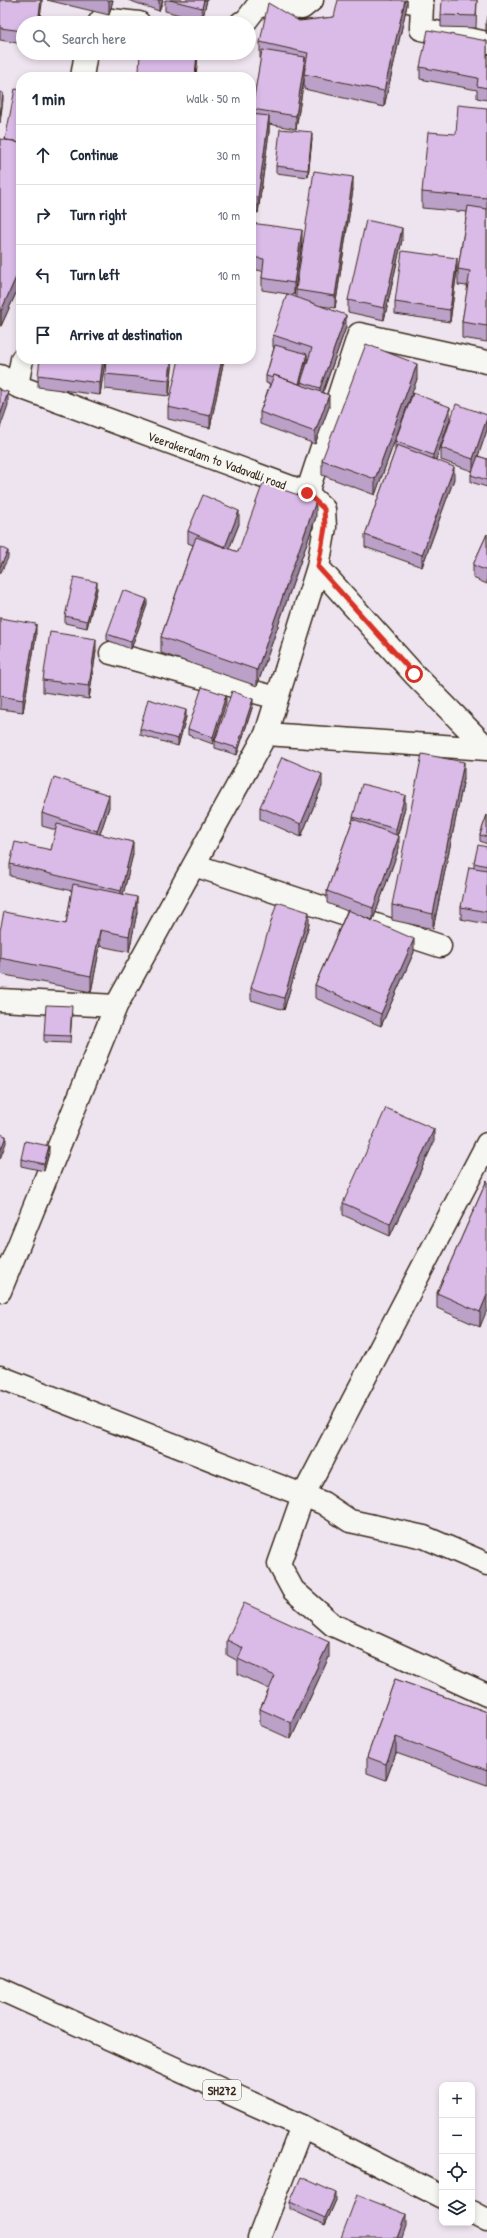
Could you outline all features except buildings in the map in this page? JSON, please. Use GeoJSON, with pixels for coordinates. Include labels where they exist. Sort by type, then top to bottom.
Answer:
{"type":"FeatureCollection","features":[{"type":"Feature","properties":{"kind":"street"},"geometry":{"type":"LineString","coordinates":[[250,16],[258,5],[302,8],[312,0]]}},
{"type":"Feature","properties":{"kind":"street"},"geometry":{"type":"LineString","coordinates":[[404,0],[422,4],[421,29],[487,43]]}},
{"type":"Feature","properties":{"kind":"street"},"geometry":{"type":"LineString","coordinates":[[83,72],[85,60]]}},
{"type":"Feature","properties":{"kind":"street"},"geometry":{"type":"LineString","coordinates":[[307,493],[360,334],[487,362]]}},
{"type":"Feature","properties":{"kind":"street"},"geometry":{"type":"LineString","coordinates":[[9,381],[19,364]]}},
{"type":"Feature","properties":{"kind":"street","name":"Veerakeralam to Vadavalli road"},"geometry":{"type":"LineString","coordinates":[[9,381],[307,493],[324,509],[325,527],[318,567]]}},
{"type":"Feature","properties":{"kind":"street"},"geometry":{"type":"LineString","coordinates":[[0,1291],[116,1006],[266,734],[318,567]]}},
{"type":"Feature","properties":{"kind":"street"},"geometry":{"type":"LineString","coordinates":[[318,567],[414,674],[487,749]]}},
{"type":"Feature","properties":{"kind":"street"},"geometry":{"type":"LineString","coordinates":[[111,652],[277,698]]}},
{"type":"Feature","properties":{"kind":"street"},"geometry":{"type":"LineString","coordinates":[[266,734],[487,749]]}},
{"type":"Feature","properties":{"kind":"street"},"geometry":{"type":"LineString","coordinates":[[194,865],[440,946]]}},
{"type":"Feature","properties":{"kind":"street"},"geometry":{"type":"LineString","coordinates":[[0,1000],[116,1006]]}},
{"type":"Feature","properties":{"kind":"street"},"geometry":{"type":"LineString","coordinates":[[487,1144],[303,1496],[279,1564],[293,1590],[333,1625],[487,1695]]}},
{"type":"Feature","properties":{"kind":"street"},"geometry":{"type":"LineString","coordinates":[[0,1377],[323,1503],[350,1521],[424,1537],[487,1564]]}},
{"type":"Feature","properties":{"kind":"street","name":"SH272"},"geometry":{"type":"LineString","coordinates":[[0,1988],[302,2126],[439,2195]]}},
{"type":"Feature","properties":{"kind":"street"},"geometry":{"type":"LineString","coordinates":[[259,2238],[302,2126]]}},
{"type":"Feature","properties":{"kind":"street"},"geometry":{"type":"LineString","coordinates":[[475,2214],[487,2220]]}},
{"type":"Feature","properties":{"kind":"route"},"geometry":{"type":"LineString","coordinates":[[307,493],[324,509],[325,527],[318,567],[414,674]]}}]}
